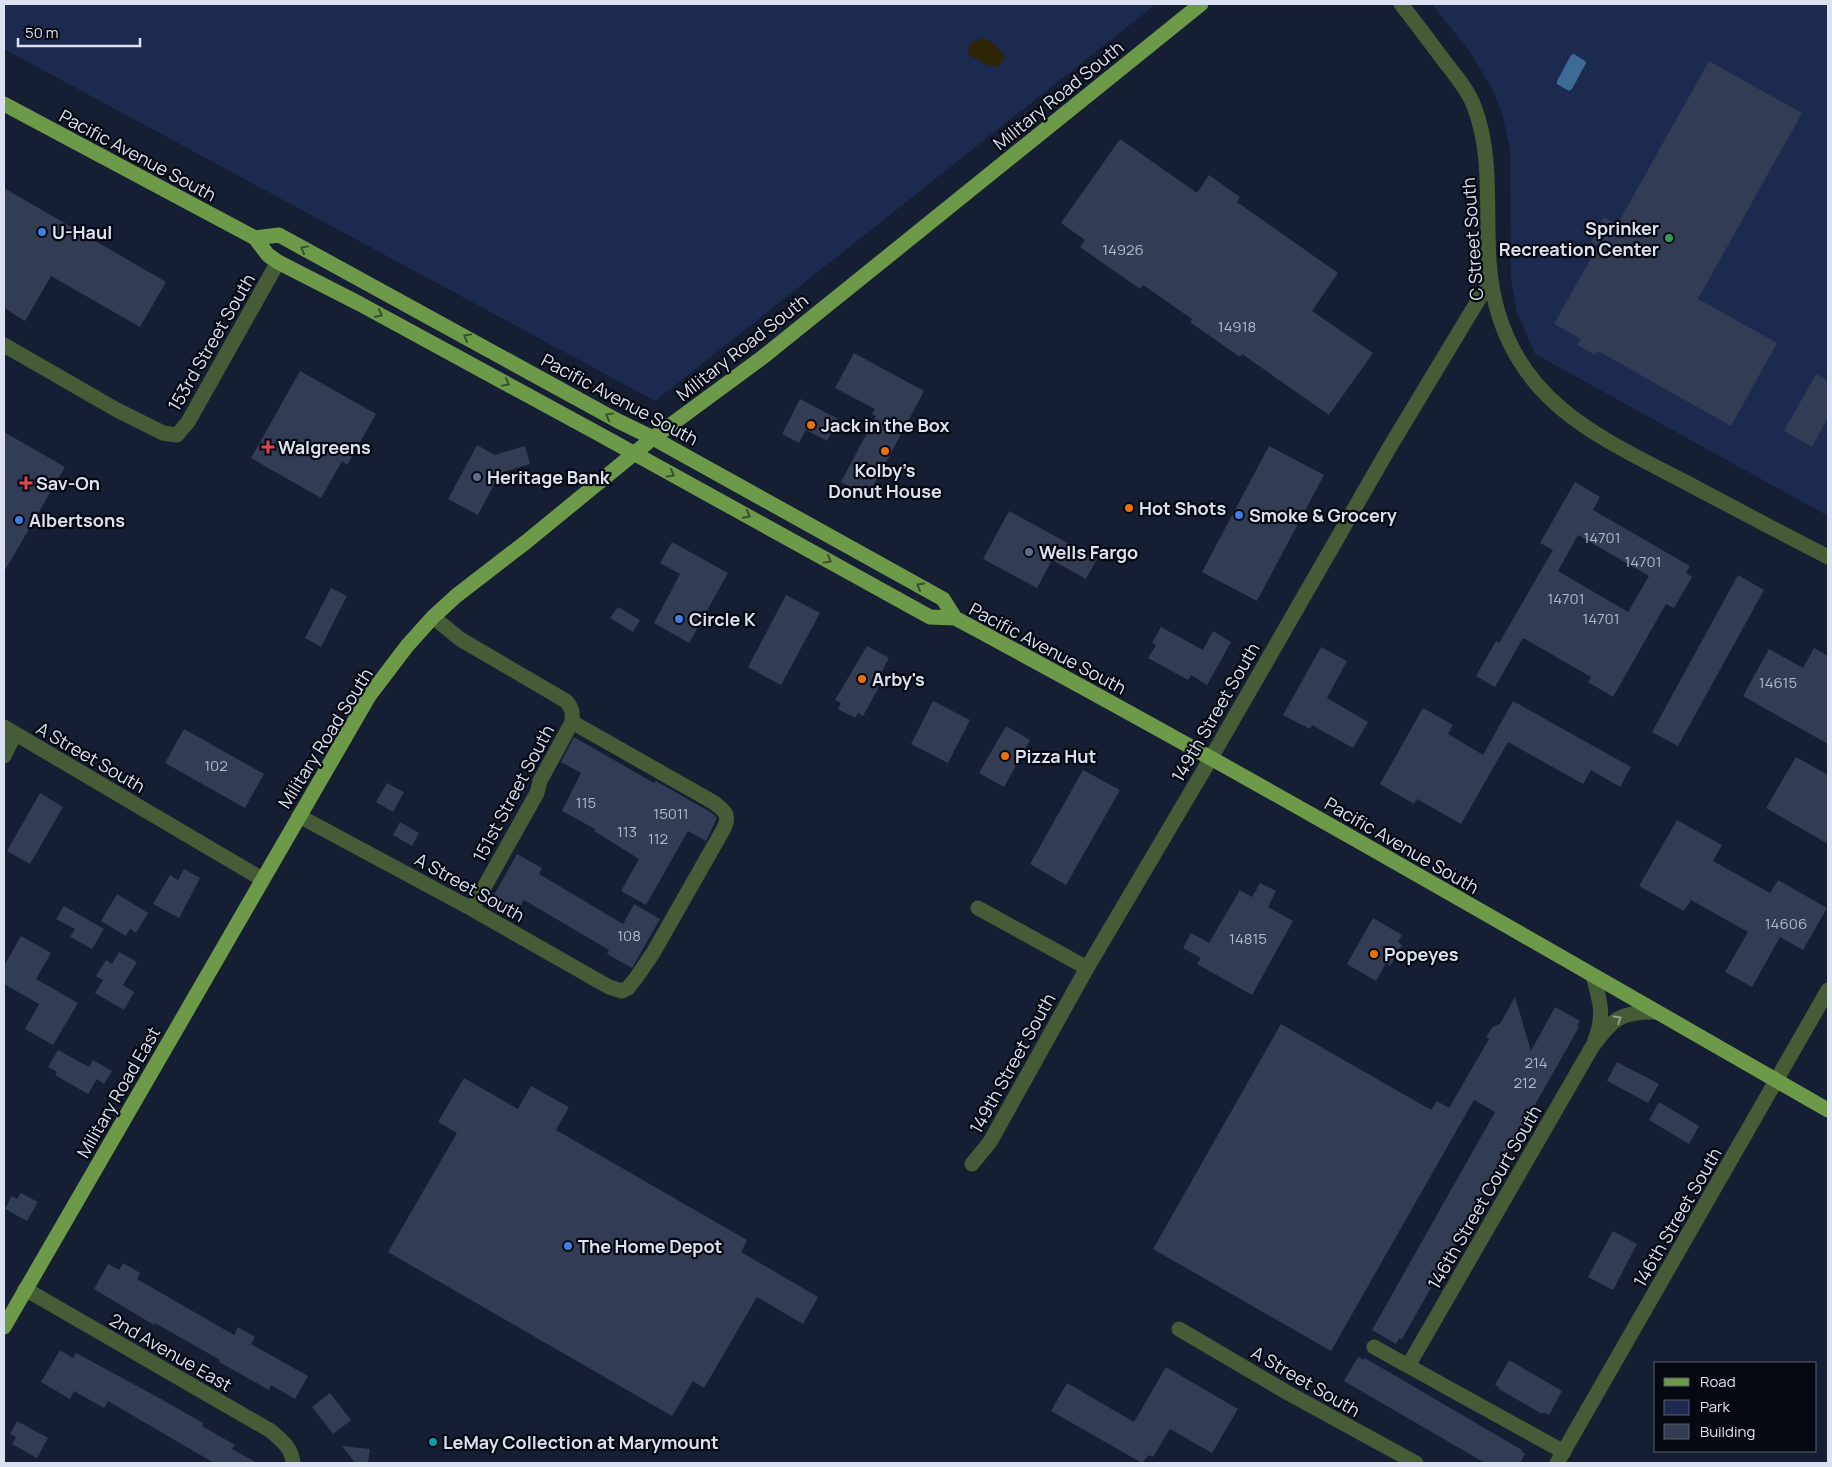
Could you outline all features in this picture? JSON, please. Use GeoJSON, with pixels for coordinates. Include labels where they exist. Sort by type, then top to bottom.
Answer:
{"type":"FeatureCollection","features":[{"type":"Feature","properties":{"kind":"main road","name":"Military Road South"},"geometry":{"type":"LineString","coordinates":[[262,879],[369,696],[407,646],[433,617],[460,593],[526,542],[634,453],[762,357],[1202,4]]}},
{"type":"Feature","properties":{"kind":"main road","name":"Pacific Avenue South"},"geometry":{"type":"LineString","coordinates":[[4,104],[255,238],[268,255],[278,262],[360,304],[930,616],[955,618],[1210,758],[1828,1110]]}},
{"type":"Feature","properties":{"kind":"main road","name":"Pacific Avenue South"},"geometry":{"type":"LineString","coordinates":[[255,238],[279,235],[618,421],[653,438],[943,599],[955,618]]}},
{"type":"Feature","properties":{"kind":"main road","name":"Military Road East"},"geometry":{"type":"LineString","coordinates":[[5,1322],[262,879]]}},
{"type":"Feature","properties":{"kind":"street","name":"C Street South"},"geometry":{"type":"LineString","coordinates":[[1401,4],[1459,81],[1473,104],[1483,142],[1486,167],[1491,279],[1503,328],[1526,372],[1544,394],[1563,412],[1599,437],[1828,557]]}},
{"type":"Feature","properties":{"kind":"street","name":"153rd Street South"},"geometry":{"type":"LineString","coordinates":[[4,345],[117,410],[163,433],[177,435],[188,422],[278,262]]}},
{"type":"Feature","properties":{"kind":"street","name":"149th Street South"},"geometry":{"type":"LineString","coordinates":[[972,1164],[990,1142],[1087,968],[1388,450],[1491,279]]}},
{"type":"Feature","properties":{"kind":"street"},"geometry":{"type":"LineString","coordinates":[[433,617],[460,639],[566,701],[572,707],[572,722]]}},
{"type":"Feature","properties":{"kind":"street","name":"A Street South"},"geometry":{"type":"LineString","coordinates":[[299,816],[472,909],[609,987],[622,990],[628,988],[653,953],[723,830],[727,822],[726,814],[722,808],[713,802],[572,722]]}},
{"type":"Feature","properties":{"kind":"street","name":"151st Street South"},"geometry":{"type":"LineString","coordinates":[[472,909],[537,793],[540,781],[572,722]]}},
{"type":"Feature","properties":{"kind":"street"},"geometry":{"type":"LineString","coordinates":[[4,756],[9,731]]}},
{"type":"Feature","properties":{"kind":"street","name":"A Street South"},"geometry":{"type":"LineString","coordinates":[[9,731],[262,879]]}},
{"type":"Feature","properties":{"kind":"street"},"geometry":{"type":"LineString","coordinates":[[978,908],[1087,968]]}},
{"type":"Feature","properties":{"kind":"street","name":"146th Street Court South"},"geometry":{"type":"LineString","coordinates":[[1592,1047],[1598,1032],[1602,1005],[1593,976]]}},
{"type":"Feature","properties":{"kind":"street","name":"146th Street South"},"geometry":{"type":"LineString","coordinates":[[1560,1458],[1828,990]]}},
{"type":"Feature","properties":{"kind":"street","name":"146th Street Court South"},"geometry":{"type":"LineString","coordinates":[[1408,1366],[1592,1047],[1608,1026],[1620,1018],[1632,1012],[1655,1012]]}},
{"type":"Feature","properties":{"kind":"street","name":"2nd Avenue East"},"geometry":{"type":"LineString","coordinates":[[25,1290],[271,1431],[288,1446],[293,1458]]}},
{"type":"Feature","properties":{"kind":"street","name":"A Street South"},"geometry":{"type":"LineString","coordinates":[[1180,1329],[1288,1393],[1416,1463]]}},
{"type":"Feature","properties":{"kind":"street"},"geometry":{"type":"LineString","coordinates":[[1374,1347],[1560,1458]]}},
{"type":"Feature","properties":{"kind":"green space"},"geometry":{"type":"Polygon","coordinates":[[[4,4],[1156,4],[655,401],[4,49],[4,4]]]}},
{"type":"Feature","properties":{"kind":"green space","name":"Sprinker Recreation Center"},"geometry":{"type":"Polygon","coordinates":[[[1432,4],[1828,4],[1828,516],[1535,354],[1517,312],[1511,279],[1510,149],[1502,114],[1493,90],[1469,51],[1432,4]]]}},
{"type":"Feature","properties":{"kind":"sand"},"geometry":{"type":"Polygon","coordinates":[[[984,38],[996,46],[1005,58],[998,67],[988,65],[969,55],[968,49],[972,42],[984,38]]]}},
{"type":"Feature","properties":{"kind":"shaded area"},"geometry":{"type":"Polygon","coordinates":[[[1574,54],[1586,63],[1572,89],[1569,91],[1557,84],[1557,81],[1571,55],[1574,54]]]}},
{"type":"Feature","properties":{"kind":"building"},"geometry":{"type":"Polygon","coordinates":[[[1709,61],[1802,113],[1698,299],[1777,343],[1731,426],[1598,351],[1595,355],[1577,345],[1581,339],[1554,324],[1598,246],[1591,242],[1604,217],[1617,225],[1709,61]]]}},
{"type":"Feature","properties":{"kind":"building"},"geometry":{"type":"Polygon","coordinates":[[[1120,139],[1197,193],[1209,175],[1240,197],[1237,202],[1338,273],[1312,311],[1373,353],[1329,415],[1242,354],[1240,357],[1190,322],[1192,319],[1143,285],[1140,289],[1080,247],[1085,240],[1061,223],[1120,139]]]}},
{"type":"Feature","properties":{"kind":"building","name":"U-Haul"},"geometry":{"type":"Polygon","coordinates":[[[4,188],[166,282],[140,327],[51,276],[25,321],[4,308],[4,188]]]}},
{"type":"Feature","properties":{"kind":"building"},"geometry":{"type":"Polygon","coordinates":[[[854,353],[924,391],[868,496],[841,482],[876,416],[872,414],[875,409],[835,388],[854,353]]]}},
{"type":"Feature","properties":{"kind":"building","name":"Walgreens"},"geometry":{"type":"Polygon","coordinates":[[[300,371],[376,414],[347,465],[342,461],[321,498],[251,458],[300,371]]]}},
{"type":"Feature","properties":{"kind":"building"},"geometry":{"type":"Polygon","coordinates":[[[1816,374],[1828,381],[1828,417],[1812,447],[1784,431],[1816,374]]]}},
{"type":"Feature","properties":{"kind":"building","name":"Jack in the Box"},"geometry":{"type":"Polygon","coordinates":[[[800,399],[838,419],[827,441],[806,430],[799,443],[782,434],[800,399]]]}},
{"type":"Feature","properties":{"kind":"building","name":"Albertsons"},"geometry":{"type":"Polygon","coordinates":[[[4,432],[65,467],[4,572],[4,432]]]}},
{"type":"Feature","properties":{"kind":"building"},"geometry":{"type":"Polygon","coordinates":[[[477,445],[495,455],[525,446],[530,464],[500,473],[478,515],[448,499],[477,445]]]}},
{"type":"Feature","properties":{"kind":"building"},"geometry":{"type":"Polygon","coordinates":[[[1269,446],[1324,475],[1257,601],[1202,572],[1269,446]]]}},
{"type":"Feature","properties":{"kind":"building"},"geometry":{"type":"Polygon","coordinates":[[[1575,482],[1600,497],[1593,510],[1690,566],[1686,573],[1692,577],[1674,608],[1666,604],[1613,697],[1588,682],[1591,677],[1523,638],[1495,687],[1476,676],[1496,641],[1499,643],[1553,550],[1540,543],[1575,482]],[[1578,535],[1558,571],[1628,612],[1649,576],[1578,535]]]}},
{"type":"Feature","properties":{"kind":"building"},"geometry":{"type":"Polygon","coordinates":[[[1009,511],[1097,559],[1086,579],[1052,560],[1037,588],[983,559],[1009,511]]]}},
{"type":"Feature","properties":{"kind":"building"},"geometry":{"type":"Polygon","coordinates":[[[672,542],[728,573],[689,643],[654,623],[680,574],[660,563],[672,542]]]}},
{"type":"Feature","properties":{"kind":"building"},"geometry":{"type":"Polygon","coordinates":[[[1738,575],[1764,590],[1678,746],[1652,732],[1738,575]]]}},
{"type":"Feature","properties":{"kind":"building"},"geometry":{"type":"Polygon","coordinates":[[[331,588],[347,596],[321,647],[305,638],[331,588]]]}},
{"type":"Feature","properties":{"kind":"building"},"geometry":{"type":"Polygon","coordinates":[[[786,595],[820,613],[781,685],[748,667],[786,595]]]}},
{"type":"Feature","properties":{"kind":"building"},"geometry":{"type":"Polygon","coordinates":[[[618,607],[640,620],[633,632],[610,618],[618,607]]]}},
{"type":"Feature","properties":{"kind":"building"},"geometry":{"type":"Polygon","coordinates":[[[1161,627],[1203,650],[1213,631],[1231,642],[1207,685],[1191,675],[1188,680],[1148,658],[1156,645],[1152,643],[1161,627]]]}},
{"type":"Feature","properties":{"kind":"building","name":"Arby's"},"geometry":{"type":"Polygon","coordinates":[[[867,646],[889,658],[875,685],[879,687],[863,716],[858,713],[855,718],[838,709],[841,703],[835,700],[867,646]]]}},
{"type":"Feature","properties":{"kind":"building"},"geometry":{"type":"Polygon","coordinates":[[[1321,647],[1347,661],[1327,698],[1368,722],[1353,748],[1312,725],[1310,729],[1283,715],[1321,647]]]}},
{"type":"Feature","properties":{"kind":"building"},"geometry":{"type":"Polygon","coordinates":[[[1814,648],[1828,656],[1828,744],[1743,696],[1769,649],[1803,668],[1814,648]]]}},
{"type":"Feature","properties":{"kind":"building"},"geometry":{"type":"Polygon","coordinates":[[[933,701],[970,720],[948,763],[911,744],[933,701]]]}},
{"type":"Feature","properties":{"kind":"building"},"geometry":{"type":"Polygon","coordinates":[[[1513,701],[1631,767],[1620,787],[1591,770],[1583,784],[1508,742],[1461,824],[1417,799],[1414,804],[1380,784],[1423,708],[1453,725],[1448,734],[1483,755],[1513,701]]]}},
{"type":"Feature","properties":{"kind":"building","name":"Pizza Hut"},"geometry":{"type":"Polygon","coordinates":[[[1006,726],[1030,740],[1004,787],[979,773],[1006,726]]]}},
{"type":"Feature","properties":{"kind":"building"},"geometry":{"type":"Polygon","coordinates":[[[184,729],[264,774],[245,808],[165,763],[184,729]]]}},
{"type":"Feature","properties":{"kind":"building"},"geometry":{"type":"Polygon","coordinates":[[[574,737],[654,783],[656,781],[712,813],[717,818],[706,841],[688,831],[646,905],[621,891],[639,859],[594,831],[595,829],[562,811],[581,773],[561,762],[574,737]]]}},
{"type":"Feature","properties":{"kind":"building"},"geometry":{"type":"Polygon","coordinates":[[[1796,757],[1828,775],[1828,844],[1766,808],[1796,757]]]}},
{"type":"Feature","properties":{"kind":"building"},"geometry":{"type":"Polygon","coordinates":[[[1083,770],[1120,790],[1066,885],[1030,864],[1083,770]]]}},
{"type":"Feature","properties":{"kind":"building"},"geometry":{"type":"Polygon","coordinates":[[[387,783],[404,792],[393,812],[376,802],[387,783]]]}},
{"type":"Feature","properties":{"kind":"building"},"geometry":{"type":"Polygon","coordinates":[[[40,793],[63,807],[30,864],[7,851],[40,793]]]}},
{"type":"Feature","properties":{"kind":"building"},"geometry":{"type":"Polygon","coordinates":[[[1677,820],[1722,845],[1713,861],[1770,893],[1778,880],[1827,908],[1803,950],[1780,937],[1752,987],[1725,972],[1748,932],[1691,900],[1684,911],[1639,886],[1677,820]]]}},
{"type":"Feature","properties":{"kind":"building"},"geometry":{"type":"Polygon","coordinates":[[[400,822],[419,833],[412,846],[393,835],[400,822]]]}},
{"type":"Feature","properties":{"kind":"building"},"geometry":{"type":"Polygon","coordinates":[[[517,854],[542,868],[539,874],[623,924],[634,904],[660,919],[632,968],[607,954],[609,950],[524,900],[514,918],[489,904],[517,854]]]}},
{"type":"Feature","properties":{"kind":"building"},"geometry":{"type":"Polygon","coordinates":[[[184,869],[200,878],[179,918],[153,904],[170,875],[178,880],[184,869]]]}},
{"type":"Feature","properties":{"kind":"building"},"geometry":{"type":"Polygon","coordinates":[[[1260,883],[1276,891],[1268,907],[1293,921],[1252,995],[1197,964],[1201,958],[1183,948],[1191,933],[1209,943],[1240,890],[1252,897],[1260,883]]]}},
{"type":"Feature","properties":{"kind":"building"},"geometry":{"type":"Polygon","coordinates":[[[117,894],[148,913],[136,933],[130,929],[126,936],[101,921],[117,894]]]}},
{"type":"Feature","properties":{"kind":"building"},"geometry":{"type":"Polygon","coordinates":[[[64,906],[104,929],[92,949],[70,937],[75,929],[56,919],[64,906]]]}},
{"type":"Feature","properties":{"kind":"building","name":"Popeyes"},"geometry":{"type":"Polygon","coordinates":[[[1373,918],[1402,935],[1398,942],[1402,945],[1390,966],[1386,963],[1376,981],[1347,964],[1373,918]]]}},
{"type":"Feature","properties":{"kind":"building"},"geometry":{"type":"Polygon","coordinates":[[[21,936],[51,953],[36,979],[78,1003],[53,1045],[25,1029],[39,1004],[4,984],[4,966],[21,936]]]}},
{"type":"Feature","properties":{"kind":"building"},"geometry":{"type":"Polygon","coordinates":[[[119,952],[137,962],[123,985],[134,992],[124,1010],[95,993],[103,980],[96,976],[106,960],[112,964],[119,952]]]}},
{"type":"Feature","properties":{"kind":"building"},"geometry":{"type":"Polygon","coordinates":[[[1515,997],[1531,1051],[1555,1007],[1580,1021],[1577,1026],[1579,1027],[1402,1339],[1399,1338],[1396,1344],[1372,1330],[1495,1112],[1474,1100],[1331,1351],[1153,1249],[1281,1024],[1431,1110],[1437,1101],[1449,1108],[1489,1039],[1486,1037],[1493,1027],[1500,1024],[1515,997]]]}},
{"type":"Feature","properties":{"kind":"building"},"geometry":{"type":"Polygon","coordinates":[[[58,1050],[89,1067],[93,1060],[112,1071],[104,1084],[97,1079],[88,1094],[55,1075],[57,1072],[48,1067],[58,1050]]]}},
{"type":"Feature","properties":{"kind":"building"},"geometry":{"type":"Polygon","coordinates":[[[1617,1062],[1659,1084],[1648,1103],[1607,1081],[1617,1062]]]}},
{"type":"Feature","properties":{"kind":"building","name":"The Home Depot"},"geometry":{"type":"Polygon","coordinates":[[[464,1078],[518,1109],[531,1086],[569,1107],[556,1130],[747,1240],[741,1252],[818,1297],[803,1324],[757,1297],[704,1388],[693,1381],[672,1416],[388,1252],[457,1133],[438,1122],[464,1078]]]}},
{"type":"Feature","properties":{"kind":"building"},"geometry":{"type":"Polygon","coordinates":[[[1659,1102],[1699,1126],[1689,1144],[1649,1120],[1659,1102]]]}},
{"type":"Feature","properties":{"kind":"building"},"geometry":{"type":"Polygon","coordinates":[[[21,1193],[38,1202],[27,1221],[5,1209],[12,1196],[17,1199],[21,1193]]]}},
{"type":"Feature","properties":{"kind":"building"},"geometry":{"type":"Polygon","coordinates":[[[1613,1231],[1637,1244],[1613,1290],[1588,1277],[1613,1231]]]}},
{"type":"Feature","properties":{"kind":"building"},"geometry":{"type":"Polygon","coordinates":[[[123,1263],[140,1273],[137,1279],[234,1335],[238,1327],[255,1337],[251,1344],[308,1376],[295,1399],[271,1385],[269,1390],[94,1289],[108,1264],[119,1270],[123,1263]]]}},
{"type":"Feature","properties":{"kind":"building"},"geometry":{"type":"Polygon","coordinates":[[[60,1350],[73,1358],[76,1353],[203,1423],[202,1426],[235,1445],[232,1449],[257,1463],[214,1463],[108,1401],[104,1408],[74,1391],[70,1399],[41,1382],[60,1350]]]}},
{"type":"Feature","properties":{"kind":"building"},"geometry":{"type":"Polygon","coordinates":[[[1358,1357],[1363,1360],[1364,1358],[1382,1368],[1522,1450],[1525,1454],[1520,1463],[1485,1463],[1344,1381],[1358,1357]]]}},
{"type":"Feature","properties":{"kind":"building"},"geometry":{"type":"Polygon","coordinates":[[[1509,1360],[1562,1391],[1549,1415],[1543,1412],[1542,1414],[1495,1385],[1509,1360]]]}},
{"type":"Feature","properties":{"kind":"building"},"geometry":{"type":"Polygon","coordinates":[[[1166,1367],[1238,1409],[1212,1453],[1170,1429],[1153,1457],[1149,1455],[1142,1463],[1051,1411],[1067,1383],[1134,1422],[1166,1367]]]}},
{"type":"Feature","properties":{"kind":"building"},"geometry":{"type":"Polygon","coordinates":[[[330,1393],[351,1420],[333,1434],[312,1407],[330,1393]]]}},
{"type":"Feature","properties":{"kind":"building"},"geometry":{"type":"Polygon","coordinates":[[[17,1421],[48,1438],[37,1458],[12,1444],[16,1437],[10,1434],[17,1421]]]}},
{"type":"Feature","properties":{"kind":"building"},"geometry":{"type":"Polygon","coordinates":[[[342,1446],[370,1449],[368,1463],[355,1463],[342,1446]]]}},
{"type":"Feature","properties":{"kind":"place","name":"U-Haul"},"geometry":{"type":"Point","coordinates":[42,232]}},
{"type":"Feature","properties":{"kind":"place","name":"Sprinker Recreation Center"},"geometry":{"type":"Point","coordinates":[1669,238]}},
{"type":"Feature","properties":{"kind":"place","name":"Jack in the Box"},"geometry":{"type":"Point","coordinates":[811,425]}},
{"type":"Feature","properties":{"kind":"place","name":"Walgreens"},"geometry":{"type":"Point","coordinates":[268,447]}},
{"type":"Feature","properties":{"kind":"place","name":"Kolby’s Donut House"},"geometry":{"type":"Point","coordinates":[885,451]}},
{"type":"Feature","properties":{"kind":"place","name":"Heritage Bank"},"geometry":{"type":"Point","coordinates":[477,477]}},
{"type":"Feature","properties":{"kind":"place","name":"Sav-On"},"geometry":{"type":"Point","coordinates":[26,483]}},
{"type":"Feature","properties":{"kind":"place","name":"Hot Shots"},"geometry":{"type":"Point","coordinates":[1129,508]}},
{"type":"Feature","properties":{"kind":"place","name":"Smoke & Grocery"},"geometry":{"type":"Point","coordinates":[1239,515]}},
{"type":"Feature","properties":{"kind":"place","name":"Albertsons"},"geometry":{"type":"Point","coordinates":[19,520]}},
{"type":"Feature","properties":{"kind":"place","name":"Wells Fargo"},"geometry":{"type":"Point","coordinates":[1029,552]}},
{"type":"Feature","properties":{"kind":"place","name":"Circle K"},"geometry":{"type":"Point","coordinates":[679,619]}},
{"type":"Feature","properties":{"kind":"place","name":"Arby's"},"geometry":{"type":"Point","coordinates":[862,679]}},
{"type":"Feature","properties":{"kind":"place","name":"Pizza Hut"},"geometry":{"type":"Point","coordinates":[1005,756]}},
{"type":"Feature","properties":{"kind":"place","name":"Popeyes"},"geometry":{"type":"Point","coordinates":[1374,954]}},
{"type":"Feature","properties":{"kind":"place","name":"The Home Depot"},"geometry":{"type":"Point","coordinates":[568,1246]}},
{"type":"Feature","properties":{"kind":"place","name":"LeMay Collection at Marymount"},"geometry":{"type":"Point","coordinates":[433,1442]}}]}
